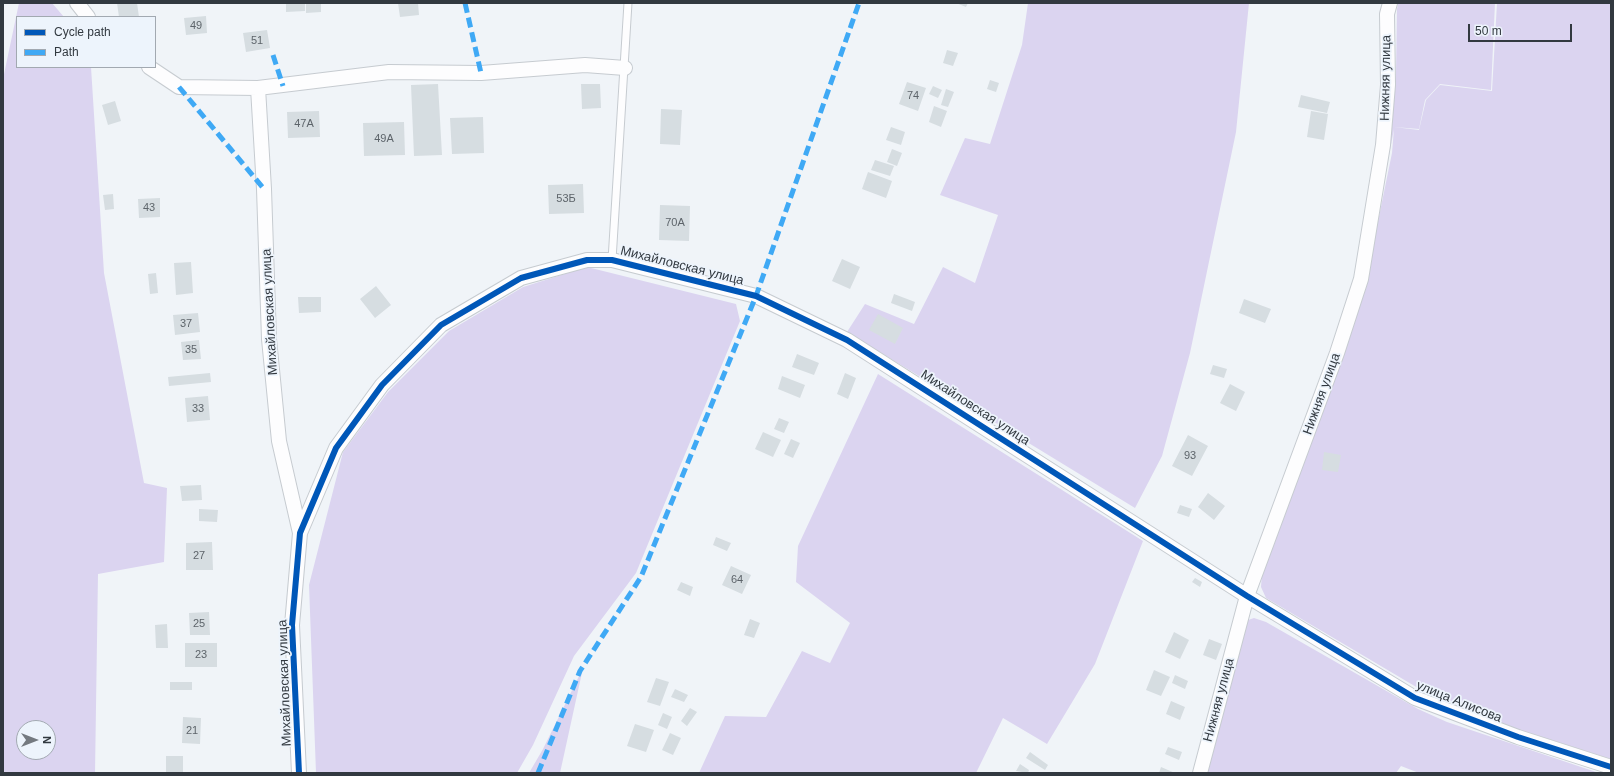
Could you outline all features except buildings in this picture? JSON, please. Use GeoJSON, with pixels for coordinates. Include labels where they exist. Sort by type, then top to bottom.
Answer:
{"type":"FeatureCollection","features":[{"type":"Feature","properties":{"kind":"street"},"geometry":{"type":"LineString","coordinates":[[77,3],[87,16]]}},
{"type":"Feature","properties":{"kind":"street","name":"Нижняя улица"},"geometry":{"type":"LineString","coordinates":[[1200,773],[1247,596],[1337,353],[1361,279],[1383,145],[1388,85],[1387,14],[1390,3]]}},
{"type":"Feature","properties":{"kind":"street"},"geometry":{"type":"LineString","coordinates":[[150,68],[179,87],[258,88],[389,72],[480,73],[585,65],[625,68]]}},
{"type":"Feature","properties":{"kind":"street","name":"Михайловская улица"},"geometry":{"type":"LineString","coordinates":[[258,88],[264,189],[269,339],[279,441],[300,533],[292,625],[299,773]]}},
{"type":"Feature","properties":{"kind":"street","name":"Михайловская улица"},"geometry":{"type":"LineString","coordinates":[[300,533],[336,448],[382,385],[441,326],[521,278],[587,260],[612,260],[756,296],[847,340],[1247,596]]}},
{"type":"Feature","properties":{"kind":"street","name":"улица Алисова"},"geometry":{"type":"LineString","coordinates":[[1247,596],[1415,698],[1518,737],[1611,767]]}},
{"type":"Feature","properties":{"kind":"lane","name":"Михайловская улица"},"geometry":{"type":"LineString","coordinates":[[612,260],[628,3]]}},
{"type":"Feature","properties":{"kind":"shaded area"},"geometry":{"type":"Polygon","coordinates":[[[19,3],[52,3],[63,16],[16,16],[19,3]]]}},
{"type":"Feature","properties":{"kind":"shaded area"},"geometry":{"type":"Polygon","coordinates":[[[1028,3],[1249,3],[1236,132],[1190,353],[1162,456],[1135,508],[847,332],[865,304],[914,324],[943,267],[975,283],[998,215],[940,195],[965,138],[990,144],[1022,45],[1028,3]]]}},
{"type":"Feature","properties":{"kind":"shaded area"},"geometry":{"type":"Polygon","coordinates":[[[1398,3],[1495,3],[1491,90],[1440,84],[1425,100],[1419,129],[1394,127],[1419,130],[1426,100],[1440,85],[1492,91],[1497,3],[1611,3],[1611,759],[1517,729],[1418,688],[1266,598],[1261,587],[1262,573],[1366,280],[1392,153],[1394,129],[1365,280],[1387,150],[1396,73],[1398,3]]]}},
{"type":"Feature","properties":{"kind":"shaded area"},"geometry":{"type":"Polygon","coordinates":[[[16,17],[16,68],[91,68],[104,273],[144,483],[167,488],[164,562],[98,574],[95,773],[3,773],[3,79],[16,17]]]}},
{"type":"Feature","properties":{"kind":"shaded area"},"geometry":{"type":"Polygon","coordinates":[[[587,267],[736,304],[740,321],[636,573],[574,656],[533,745],[517,773],[316,773],[309,585],[343,452],[388,392],[449,331],[523,287],[587,267]]]}},
{"type":"Feature","properties":{"kind":"shaded area"},"geometry":{"type":"Polygon","coordinates":[[[878,374],[1143,541],[1095,664],[1047,744],[1003,718],[976,773],[699,773],[725,716],[766,717],[802,651],[830,663],[850,623],[796,582],[798,546],[878,374]]]}},
{"type":"Feature","properties":{"kind":"shaded area"},"geometry":{"type":"Polygon","coordinates":[[[1254,618],[1266,622],[1418,709],[1447,722],[1599,773],[1419,773],[1401,766],[1396,773],[1206,773],[1245,621],[1254,618]]]}},
{"type":"Feature","properties":{"kind":"shaded area"},"geometry":{"type":"Polygon","coordinates":[[[583,668],[560,773],[529,773],[543,749],[583,668]]]}},
{"type":"Feature","properties":{"kind":"marked path"},"geometry":{"type":"LineString","coordinates":[[465,3],[481,73]]}},
{"type":"Feature","properties":{"kind":"marked path"},"geometry":{"type":"LineString","coordinates":[[538,773],[580,671],[641,577],[756,296],[859,3]]}},
{"type":"Feature","properties":{"kind":"marked path"},"geometry":{"type":"LineString","coordinates":[[273,55],[283,86]]}},
{"type":"Feature","properties":{"kind":"marked path"},"geometry":{"type":"LineString","coordinates":[[179,87],[264,189]]}},
{"type":"Feature","properties":{"kind":"cycle path"},"geometry":{"type":"LineString","coordinates":[[299,773],[292,625],[300,533],[336,448],[382,385],[441,325],[521,278],[587,260],[612,260],[756,296],[847,340],[1247,596],[1415,698],[1518,737],[1611,767]]}}]}
